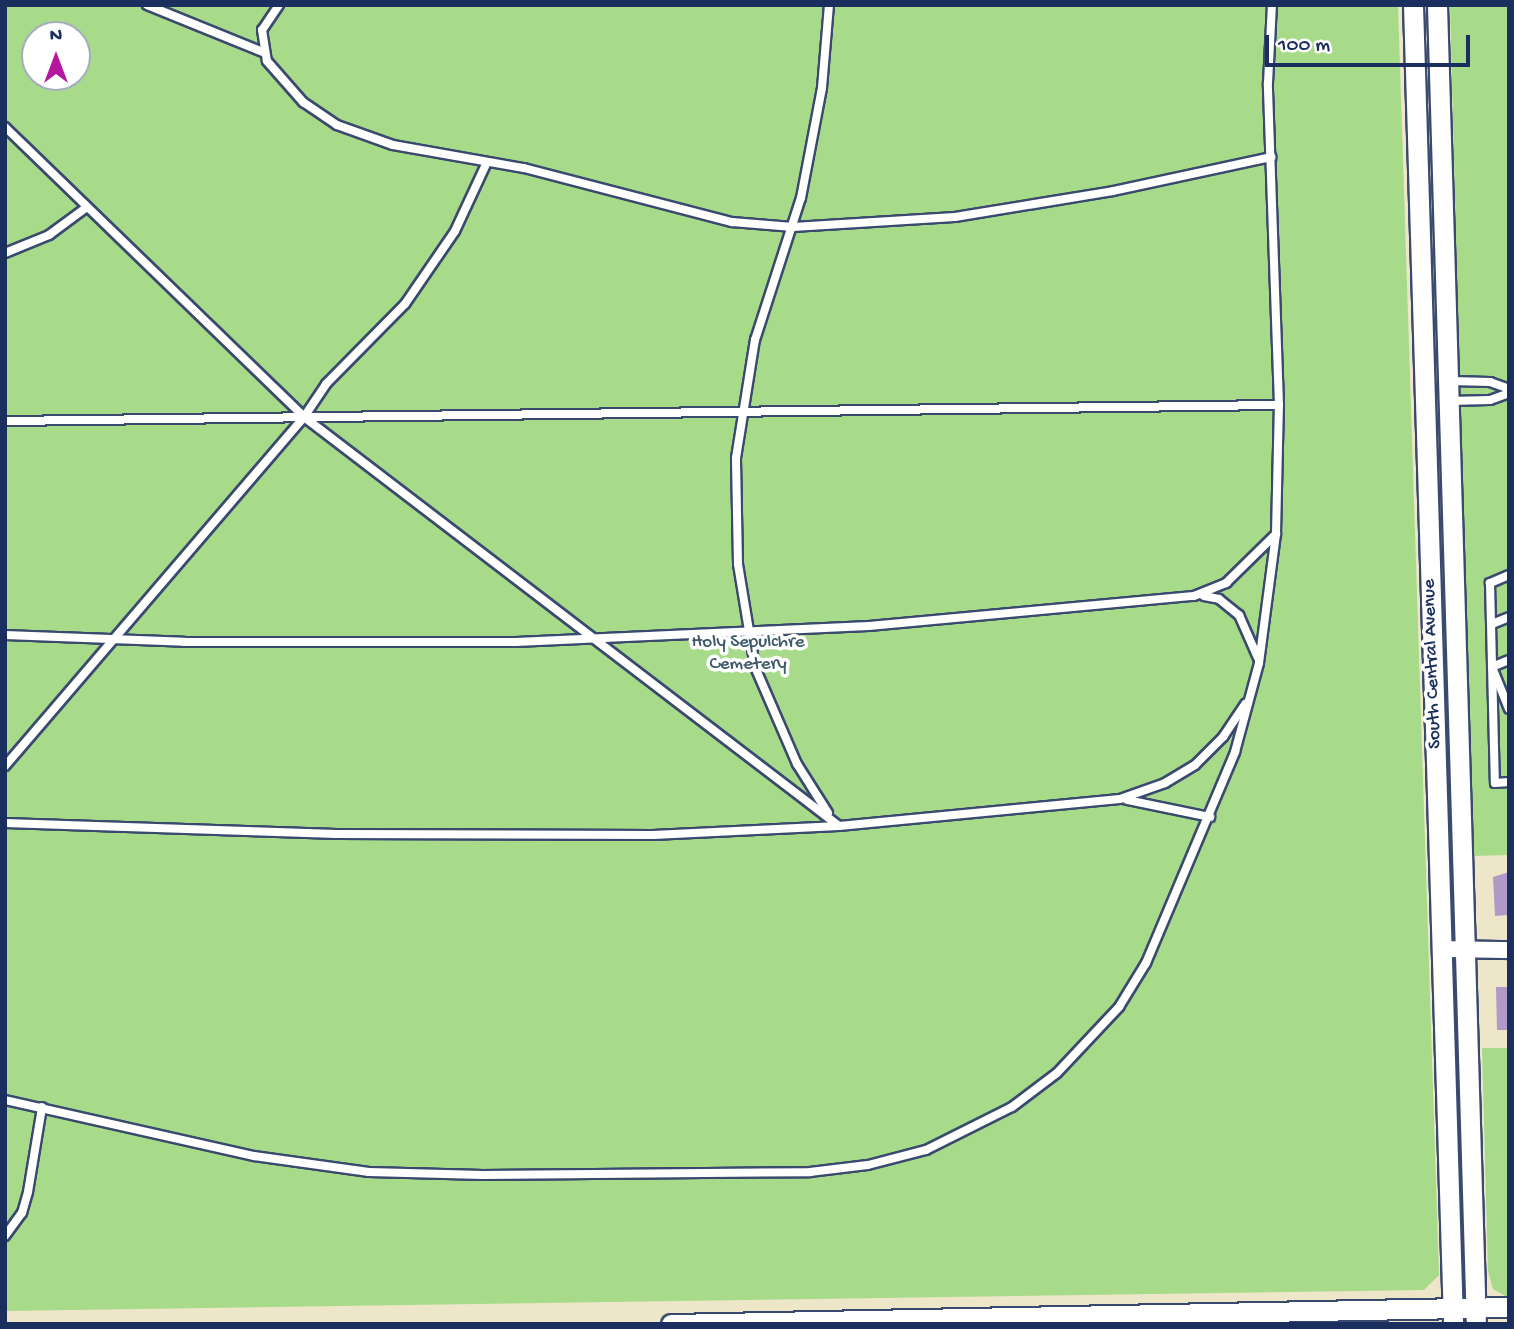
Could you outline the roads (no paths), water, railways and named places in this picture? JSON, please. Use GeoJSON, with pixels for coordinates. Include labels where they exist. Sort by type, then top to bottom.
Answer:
{"type":"FeatureCollection","features":[{"type":"Feature","properties":{"kind":"street","name":"South Central Avenue"},"geometry":{"type":"LineString","coordinates":[[1413,5],[1453,1316]]}},
{"type":"Feature","properties":{"kind":"street","name":"South Central Avenue"},"geometry":{"type":"LineString","coordinates":[[1437,5],[1476,1316]]}},
{"type":"Feature","properties":{"kind":"street"},"geometry":{"type":"LineString","coordinates":[[1441,949],[1509,950]]}},
{"type":"Feature","properties":{"kind":"street"},"geometry":{"type":"LineString","coordinates":[[671,1324],[1476,1316],[1509,1307]]}},
{"type":"Feature","properties":{"kind":"lane"},"geometry":{"type":"LineString","coordinates":[[147,5],[263,52],[288,87],[337,125],[393,145],[486,162],[698,215],[793,227],[989,212],[1271,157]]}},
{"type":"Feature","properties":{"kind":"lane"},"geometry":{"type":"LineString","coordinates":[[263,52],[262,30],[279,5]]}},
{"type":"Feature","properties":{"kind":"lane"},"geometry":{"type":"LineString","coordinates":[[829,5],[822,89],[793,227],[758,330],[740,412],[736,527],[748,633],[765,694],[816,799],[839,826]]}},
{"type":"Feature","properties":{"kind":"lane"},"geometry":{"type":"LineString","coordinates":[[5,1100],[254,1156],[381,1173],[785,1172],[868,1166],[926,1150],[982,1124],[1036,1091],[1080,1052],[1119,1007],[1146,963],[1210,817],[1254,686],[1259,663],[1276,534],[1279,405],[1271,157],[1272,5]]}},
{"type":"Feature","properties":{"kind":"lane"},"geometry":{"type":"LineString","coordinates":[[5,127],[304,417],[839,826]]}},
{"type":"Feature","properties":{"kind":"lane"},"geometry":{"type":"LineString","coordinates":[[5,766],[304,417],[326,384],[359,355],[419,284],[455,231],[486,162]]}},
{"type":"Feature","properties":{"kind":"lane"},"geometry":{"type":"LineString","coordinates":[[5,253],[49,235],[87,206]]}},
{"type":"Feature","properties":{"kind":"lane"},"geometry":{"type":"LineString","coordinates":[[1448,381],[1490,382],[1509,391]]}},
{"type":"Feature","properties":{"kind":"lane"},"geometry":{"type":"LineString","coordinates":[[1448,401],[1490,400],[1509,391]]}},
{"type":"Feature","properties":{"kind":"lane"},"geometry":{"type":"LineString","coordinates":[[5,421],[1279,405]]}},
{"type":"Feature","properties":{"kind":"lane"},"geometry":{"type":"LineString","coordinates":[[1194,596],[1226,583],[1276,534]]}},
{"type":"Feature","properties":{"kind":"lane"},"geometry":{"type":"LineString","coordinates":[[1509,575],[1490,583],[1494,783],[1509,782]]}},
{"type":"Feature","properties":{"kind":"lane"},"geometry":{"type":"LineString","coordinates":[[5,635],[375,643],[595,640],[882,625],[1194,596],[1219,599],[1239,615],[1253,638],[1259,663]]}},
{"type":"Feature","properties":{"kind":"lane"},"geometry":{"type":"LineString","coordinates":[[1492,624],[1509,617]]}},
{"type":"Feature","properties":{"kind":"lane"},"geometry":{"type":"LineString","coordinates":[[1492,667],[1509,660]]}},
{"type":"Feature","properties":{"kind":"lane"},"geometry":{"type":"LineString","coordinates":[[1492,667],[1507,697],[1509,709]]}},
{"type":"Feature","properties":{"kind":"lane"},"geometry":{"type":"LineString","coordinates":[[1120,799],[1165,783],[1195,765],[1238,718],[1254,686]]}},
{"type":"Feature","properties":{"kind":"lane"},"geometry":{"type":"LineString","coordinates":[[5,823],[492,837],[839,826],[1120,799],[1152,802],[1210,817]]}},
{"type":"Feature","properties":{"kind":"lane"},"geometry":{"type":"LineString","coordinates":[[5,1236],[22,1213],[42,1107]]}},
{"type":"Feature","properties":{"kind":"park label","name":"Holy Sepulchre Cemetery"},"geometry":{"type":"Point","coordinates":[748,654]}}]}
